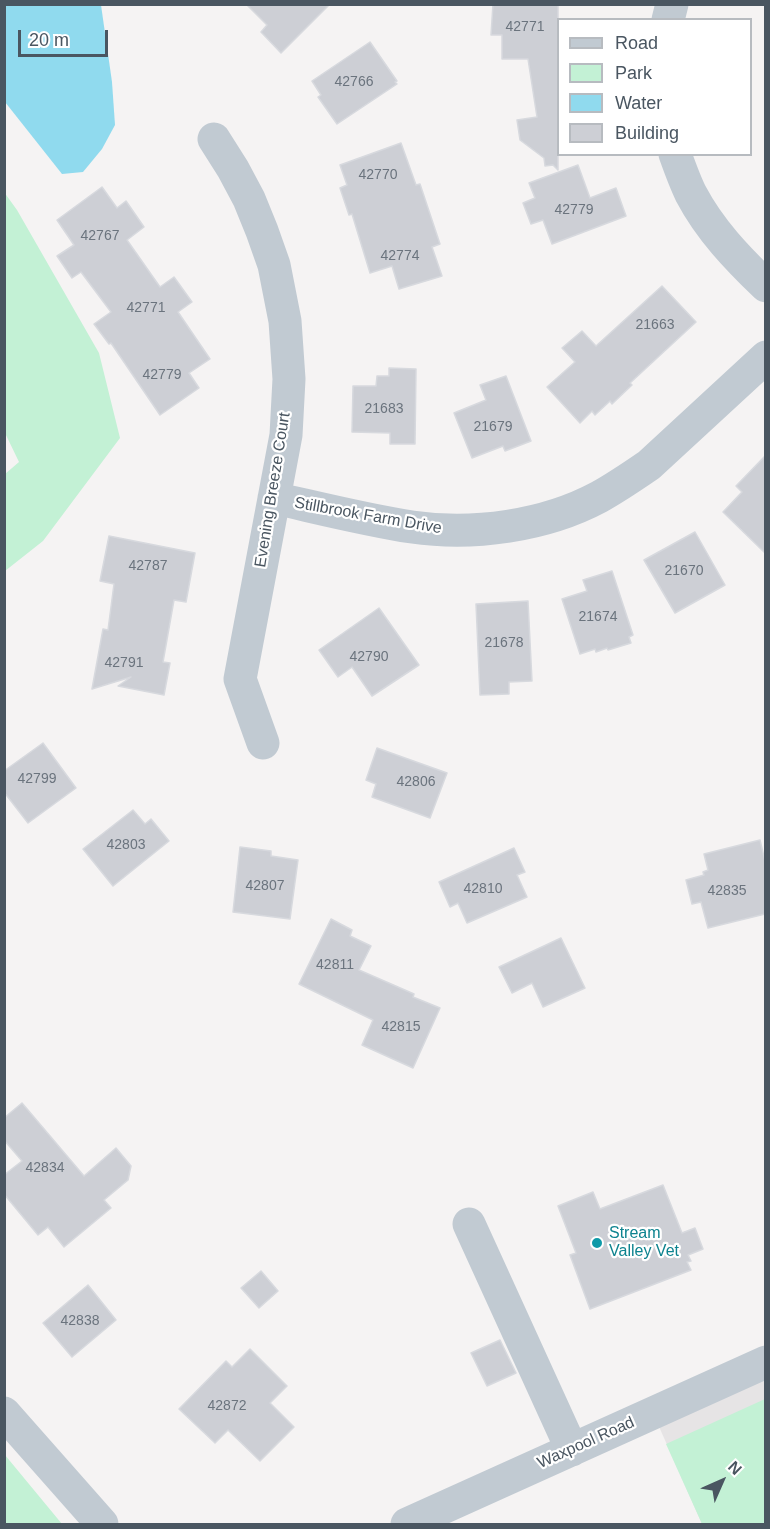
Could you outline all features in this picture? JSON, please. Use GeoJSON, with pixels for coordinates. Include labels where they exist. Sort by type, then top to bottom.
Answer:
{"type":"FeatureCollection","features":[{"type":"Feature","properties":{"kind":"street","name":"Evening Breeze Court"},"geometry":{"type":"LineString","coordinates":[[214,139],[249,199],[262,231],[274,265],[285,321],[289,379],[286,435],[240,679],[263,743]]}},
{"type":"Feature","properties":{"kind":"street"},"geometry":{"type":"LineString","coordinates":[[676,156],[691,194],[713,230],[765,286]]}},
{"type":"Feature","properties":{"kind":"street","name":"Stillbrook Farm Drive"},"geometry":{"type":"LineString","coordinates":[[274,498],[413,527],[481,530],[522,524],[560,513],[597,498],[632,477],[649,465],[765,357]]}},
{"type":"Feature","properties":{"kind":"street"},"geometry":{"type":"LineString","coordinates":[[469,1224],[572,1450]]}},
{"type":"Feature","properties":{"kind":"street","name":"Waxpool Road"},"geometry":{"type":"LineString","coordinates":[[407,1524],[765,1362]]}},
{"type":"Feature","properties":{"kind":"street"},"geometry":{"type":"LineString","coordinates":[[4,1413],[102,1524]]}},
{"type":"Feature","properties":{"kind":"shaded area"},"geometry":{"type":"Polygon","coordinates":[[[765,1362],[765,1524],[702,1524],[653,1413],[765,1362]]]}},
{"type":"Feature","properties":{"kind":"green space"},"geometry":{"type":"Polygon","coordinates":[[[4,192],[17,210],[99,353],[120,438],[43,541],[5,571],[5,474],[19,462],[5,433],[4,192]]]}},
{"type":"Feature","properties":{"kind":"green space"},"geometry":{"type":"Polygon","coordinates":[[[765,1399],[765,1524],[702,1524],[666,1444],[765,1399]]]}},
{"type":"Feature","properties":{"kind":"green space"},"geometry":{"type":"Polygon","coordinates":[[[5,1455],[62,1524],[5,1524],[5,1455]]]}},
{"type":"Feature","properties":{"kind":"water"},"geometry":{"type":"Polygon","coordinates":[[[5,4],[101,5],[112,82],[115,125],[102,149],[83,172],[62,174],[5,102],[5,4]]]}},
{"type":"Feature","properties":{"kind":"building"},"geometry":{"type":"Polygon","coordinates":[[[246,4],[330,4],[281,53],[261,32],[267,25],[246,4]]]}},
{"type":"Feature","properties":{"kind":"building"},"geometry":{"type":"Polygon","coordinates":[[[493,4],[558,4],[558,170],[553,165],[545,166],[544,158],[520,140],[517,120],[537,117],[528,59],[502,59],[502,35],[491,35],[493,4]]]}},
{"type":"Feature","properties":{"kind":"building"},"geometry":{"type":"Polygon","coordinates":[[[370,42],[397,84],[337,124],[318,97],[321,95],[312,81],[370,42]]]}},
{"type":"Feature","properties":{"kind":"building"},"geometry":{"type":"Polygon","coordinates":[[[401,143],[416,185],[420,184],[440,244],[432,247],[442,276],[399,289],[392,266],[370,273],[352,214],[349,215],[340,188],[347,185],[340,165],[401,143]]]}},
{"type":"Feature","properties":{"kind":"building"},"geometry":{"type":"Polygon","coordinates":[[[578,165],[590,198],[616,188],[626,216],[552,244],[543,220],[531,224],[523,203],[535,198],[529,183],[578,165]]]}},
{"type":"Feature","properties":{"kind":"building"},"geometry":{"type":"Polygon","coordinates":[[[102,187],[117,208],[126,201],[144,227],[127,240],[160,287],[174,277],[192,302],[178,312],[210,359],[189,373],[199,388],[160,415],[111,343],[109,344],[94,324],[111,312],[81,272],[72,278],[57,256],[74,245],[57,220],[102,187]]]}},
{"type":"Feature","properties":{"kind":"building"},"geometry":{"type":"Polygon","coordinates":[[[662,286],[696,322],[630,383],[632,385],[612,404],[610,401],[595,415],[592,411],[580,423],[547,387],[575,362],[562,348],[582,331],[596,346],[662,286]]]}},
{"type":"Feature","properties":{"kind":"building"},"geometry":{"type":"Polygon","coordinates":[[[389,368],[416,369],[415,444],[390,444],[390,433],[352,432],[353,386],[376,386],[377,376],[389,376],[389,368]]]}},
{"type":"Feature","properties":{"kind":"building"},"geometry":{"type":"Polygon","coordinates":[[[506,376],[531,441],[505,451],[503,446],[472,458],[454,413],[486,400],[480,385],[506,376]]]}},
{"type":"Feature","properties":{"kind":"building"},"geometry":{"type":"Polygon","coordinates":[[[765,456],[765,553],[723,512],[742,492],[736,486],[765,456]]]}},
{"type":"Feature","properties":{"kind":"building"},"geometry":{"type":"Polygon","coordinates":[[[695,532],[725,585],[675,613],[644,560],[695,532]]]}},
{"type":"Feature","properties":{"kind":"building"},"geometry":{"type":"Polygon","coordinates":[[[109,536],[195,553],[186,602],[174,600],[163,662],[170,663],[164,695],[118,686],[131,677],[92,689],[103,629],[108,630],[114,584],[100,581],[109,536]]]}},
{"type":"Feature","properties":{"kind":"building"},"geometry":{"type":"Polygon","coordinates":[[[612,571],[633,635],[629,637],[631,643],[608,650],[607,648],[596,652],[595,649],[580,654],[562,599],[587,591],[583,580],[612,571]]]}},
{"type":"Feature","properties":{"kind":"building"},"geometry":{"type":"Polygon","coordinates":[[[528,601],[532,681],[509,682],[509,694],[480,695],[476,604],[528,601]]]}},
{"type":"Feature","properties":{"kind":"building"},"geometry":{"type":"Polygon","coordinates":[[[379,608],[419,665],[372,696],[352,667],[338,677],[319,650],[379,608]]]}},
{"type":"Feature","properties":{"kind":"building"},"geometry":{"type":"Polygon","coordinates":[[[43,743],[76,788],[28,823],[4,792],[4,771],[43,743]]]}},
{"type":"Feature","properties":{"kind":"building"},"geometry":{"type":"Polygon","coordinates":[[[377,748],[447,773],[430,818],[372,797],[376,784],[366,780],[377,748]]]}},
{"type":"Feature","properties":{"kind":"building"},"geometry":{"type":"Polygon","coordinates":[[[133,810],[145,824],[151,819],[169,841],[113,886],[83,849],[133,810]]]}},
{"type":"Feature","properties":{"kind":"building"},"geometry":{"type":"Polygon","coordinates":[[[760,840],[765,861],[765,914],[708,928],[701,902],[692,904],[686,880],[704,875],[703,872],[708,870],[704,854],[760,840]]]}},
{"type":"Feature","properties":{"kind":"building"},"geometry":{"type":"Polygon","coordinates":[[[240,847],[271,851],[271,856],[298,860],[290,919],[233,912],[240,847]]]}},
{"type":"Feature","properties":{"kind":"building"},"geometry":{"type":"Polygon","coordinates":[[[514,848],[525,872],[517,875],[527,897],[467,923],[458,903],[450,907],[439,882],[514,848]]]}},
{"type":"Feature","properties":{"kind":"building"},"geometry":{"type":"Polygon","coordinates":[[[331,919],[352,930],[350,936],[371,946],[359,970],[440,1008],[413,1068],[362,1045],[373,1020],[299,984],[331,919]]]}},
{"type":"Feature","properties":{"kind":"building"},"geometry":{"type":"Polygon","coordinates":[[[561,938],[585,988],[543,1007],[532,983],[512,993],[499,967],[561,938]]]}},
{"type":"Feature","properties":{"kind":"building"},"geometry":{"type":"Polygon","coordinates":[[[22,1103],[84,1176],[116,1148],[131,1166],[128,1180],[104,1200],[111,1208],[64,1247],[48,1227],[38,1235],[4,1194],[4,1175],[22,1161],[4,1140],[4,1118],[22,1103]]]}},
{"type":"Feature","properties":{"kind":"building","name":"Stream Valley Vet"},"geometry":{"type":"Polygon","coordinates":[[[663,1185],[682,1233],[695,1228],[703,1249],[688,1255],[691,1261],[687,1262],[691,1270],[590,1309],[570,1255],[576,1253],[558,1206],[593,1192],[600,1209],[663,1185]]]}},
{"type":"Feature","properties":{"kind":"building"},"geometry":{"type":"Polygon","coordinates":[[[261,1271],[278,1291],[259,1308],[241,1288],[261,1271]]]}},
{"type":"Feature","properties":{"kind":"building"},"geometry":{"type":"Polygon","coordinates":[[[88,1285],[116,1320],[72,1357],[43,1323],[88,1285]]]}},
{"type":"Feature","properties":{"kind":"building"},"geometry":{"type":"Polygon","coordinates":[[[500,1340],[516,1373],[487,1386],[471,1353],[500,1340]]]}},
{"type":"Feature","properties":{"kind":"building"},"geometry":{"type":"Polygon","coordinates":[[[250,1349],[287,1386],[270,1403],[294,1427],[260,1461],[228,1430],[215,1443],[179,1409],[226,1361],[232,1367],[250,1349]]]}},
{"type":"Feature","properties":{"kind":"place","name":"Stream Valley Vet"},"geometry":{"type":"Point","coordinates":[597,1243]}}]}
